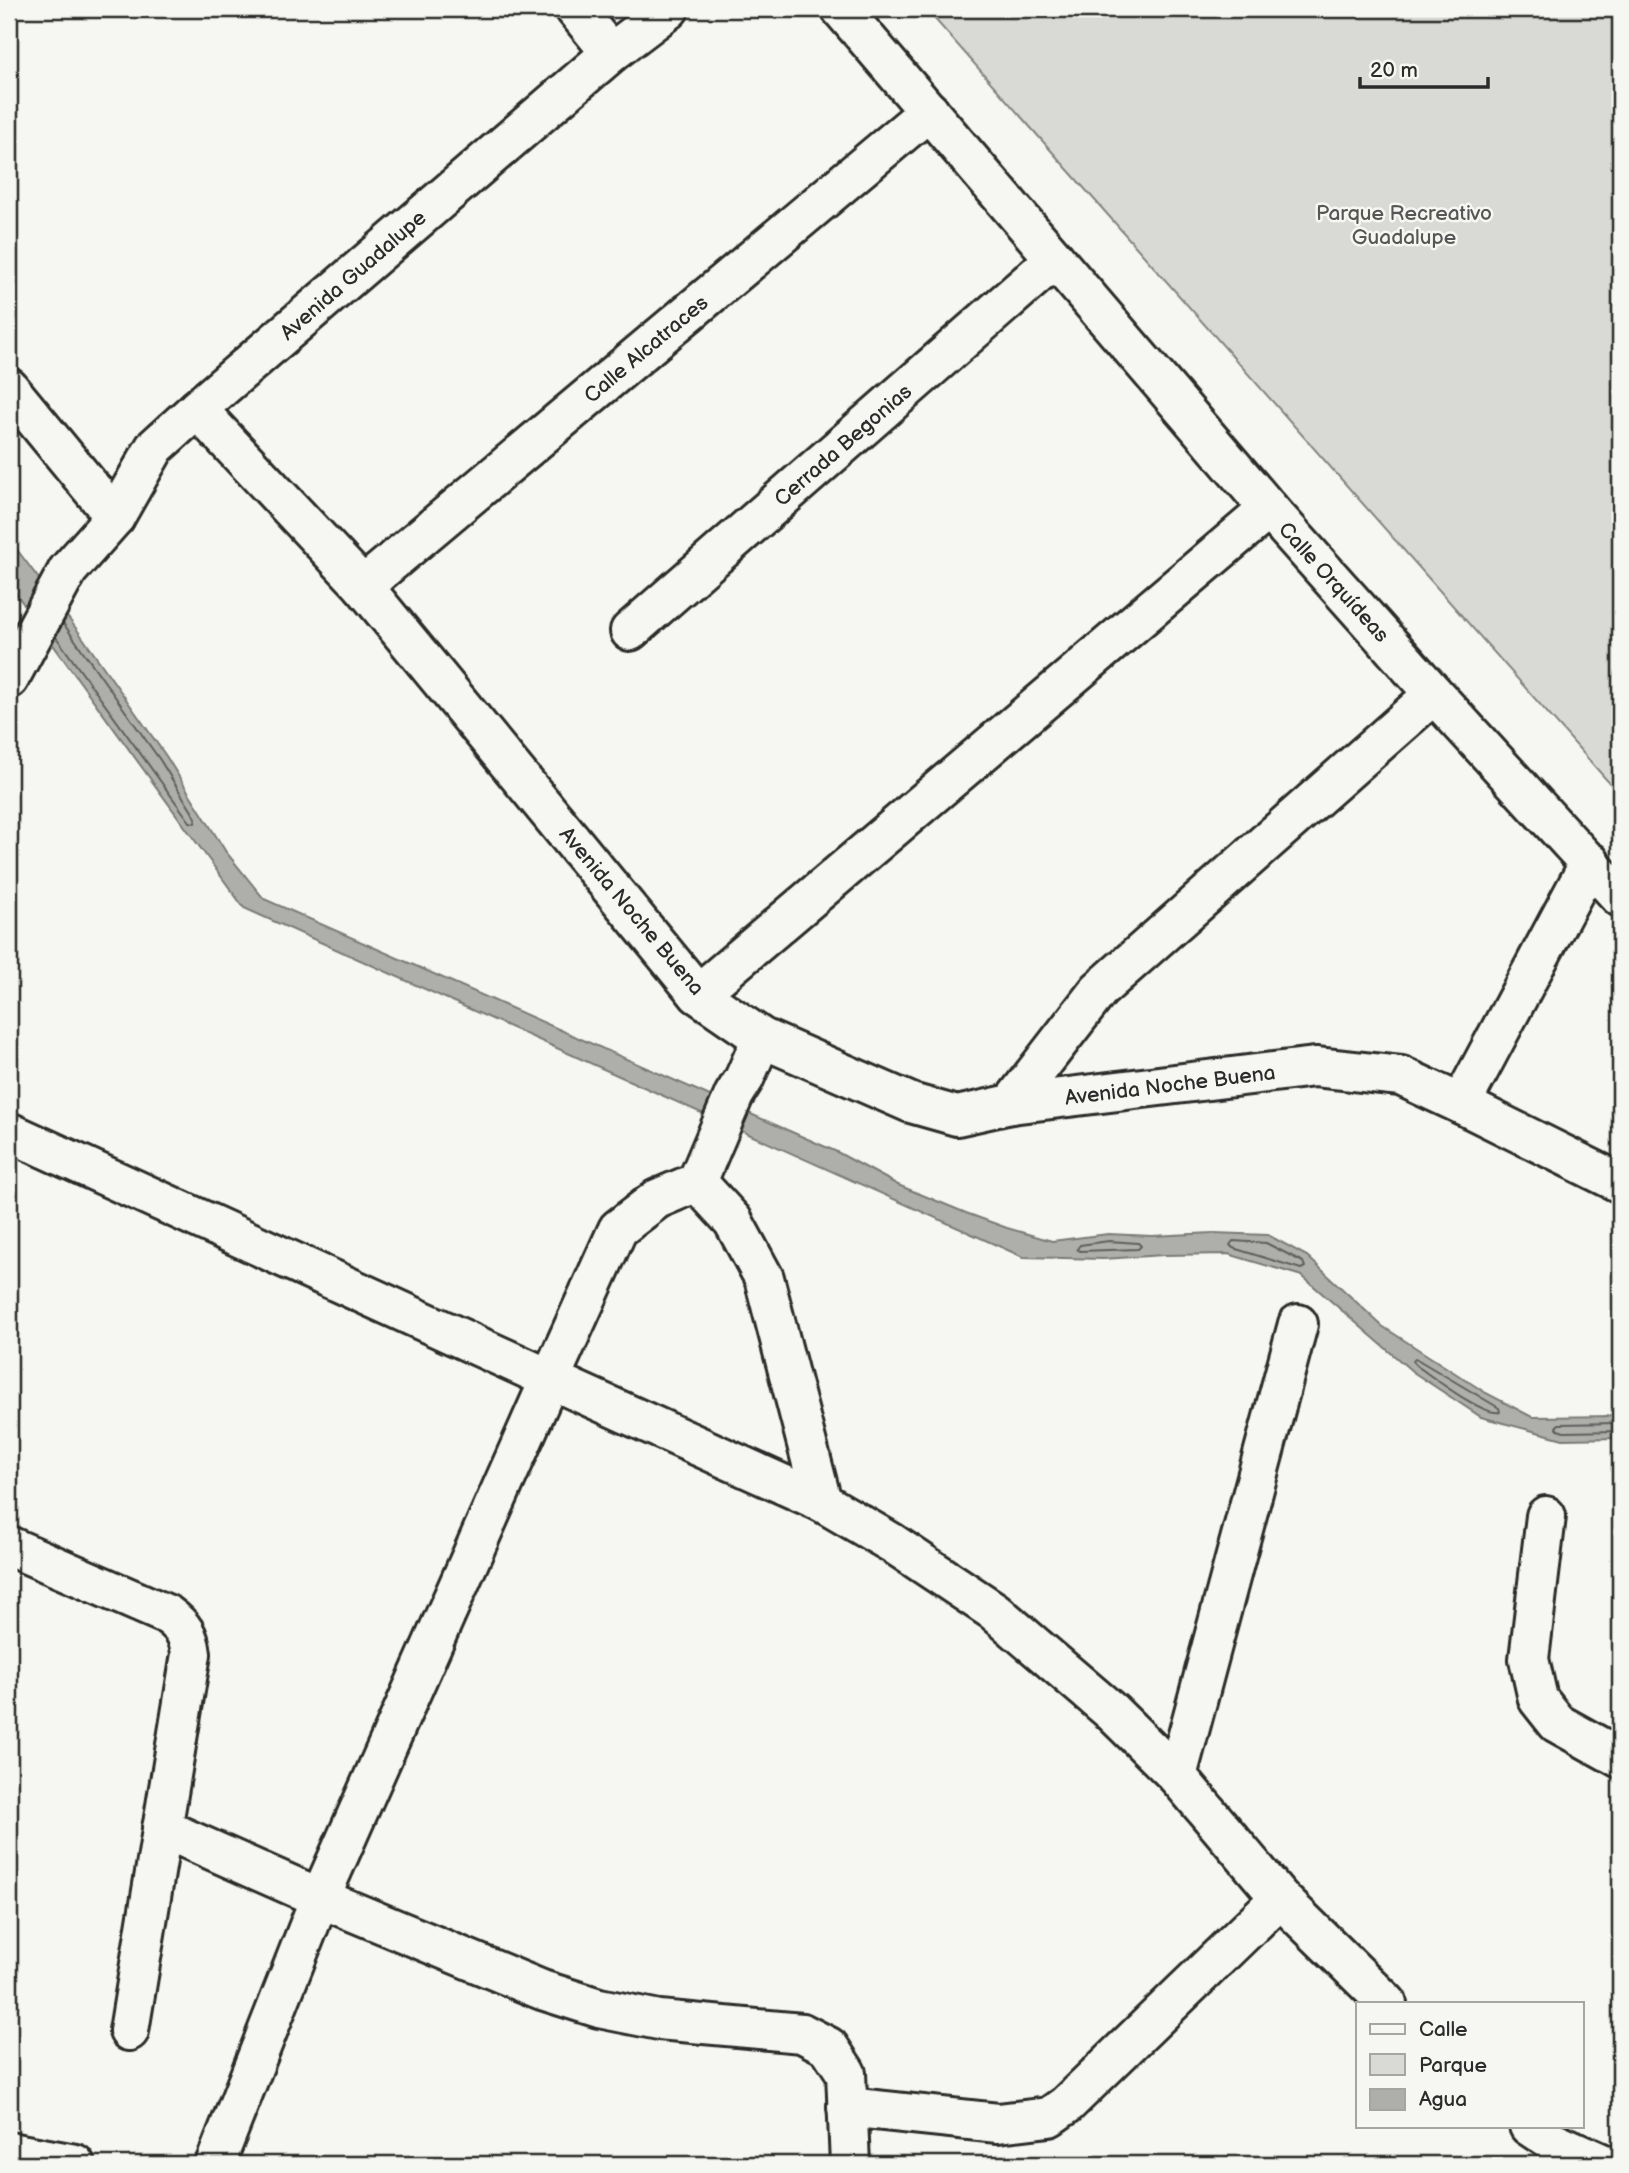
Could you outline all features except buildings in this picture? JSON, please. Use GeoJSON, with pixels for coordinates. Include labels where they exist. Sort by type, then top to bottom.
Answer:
{"type":"FeatureCollection","features":[{"type":"Feature","properties":{"kind":"street"},"geometry":{"type":"LineString","coordinates":[[575,9],[611,53]]}},
{"type":"Feature","properties":{"kind":"street","name":"Avenida Guadalupe"},"geometry":{"type":"LineString","coordinates":[[12,667],[68,570],[115,517],[155,447],[611,53],[669,9]]}},
{"type":"Feature","properties":{"kind":"street","name":"Calle Orquídeas"},"geometry":{"type":"LineString","coordinates":[[841,9],[1269,509],[1620,897]]}},
{"type":"Feature","properties":{"kind":"street","name":"Calle Alcatraces"},"geometry":{"type":"LineString","coordinates":[[363,586],[929,111]]}},
{"type":"Feature","properties":{"kind":"street","name":"Cerrada Begonias"},"geometry":{"type":"LineString","coordinates":[[630,631],[1055,259]]}},
{"type":"Feature","properties":{"kind":"street"},"geometry":{"type":"LineString","coordinates":[[9,388],[115,517]]}},
{"type":"Feature","properties":{"kind":"street","name":"Avenida Noche Buena"},"geometry":{"type":"LineString","coordinates":[[197,408],[363,586],[698,994],[762,1038],[911,1103],[957,1116],[1011,1104],[1315,1067],[1401,1076],[1620,1183]]}},
{"type":"Feature","properties":{"kind":"street"},"geometry":{"type":"LineString","coordinates":[[698,994],[1269,509]]}},
{"type":"Feature","properties":{"kind":"street"},"geometry":{"type":"LineString","coordinates":[[1011,1104],[1099,990],[1434,694]]}},
{"type":"Feature","properties":{"kind":"street"},"geometry":{"type":"LineString","coordinates":[[1461,1104],[1590,862]]}},
{"type":"Feature","properties":{"kind":"street"},"geometry":{"type":"LineString","coordinates":[[215,2164],[320,1898],[618,1229],[657,1199],[698,1182],[734,1095],[762,1038]]}},
{"type":"Feature","properties":{"kind":"street"},"geometry":{"type":"LineString","coordinates":[[9,1132],[822,1502],[892,1544],[994,1611],[1112,1712],[1177,1776],[1280,1898],[1386,2002]]}},
{"type":"Feature","properties":{"kind":"street"},"geometry":{"type":"LineString","coordinates":[[698,1182],[733,1221],[764,1278],[822,1502]]}},
{"type":"Feature","properties":{"kind":"street"},"geometry":{"type":"LineString","coordinates":[[1177,1776],[1298,1324]]}},
{"type":"Feature","properties":{"kind":"street"},"geometry":{"type":"LineString","coordinates":[[1546,1516],[1529,1659],[1538,1699],[1557,1723],[1620,1758]]}},
{"type":"Feature","properties":{"kind":"street"},"geometry":{"type":"LineString","coordinates":[[9,1546],[168,1615],[181,1624],[190,1639],[191,1654],[129,2031]]}},
{"type":"Feature","properties":{"kind":"street"},"geometry":{"type":"LineString","coordinates":[[162,1828],[320,1898],[542,1990],[599,2008],[659,2020],[802,2033],[829,2047],[846,2073],[850,2164]]}},
{"type":"Feature","properties":{"kind":"street"},"geometry":{"type":"LineString","coordinates":[[847,2107],[998,2123],[1049,2117],[1280,1898]]}},
{"type":"Feature","properties":{"kind":"street"},"geometry":{"type":"LineString","coordinates":[[1532,2128],[1550,2140],[1604,2164]]}},
{"type":"Feature","properties":{"kind":"street"},"geometry":{"type":"LineString","coordinates":[[9,2152],[75,2164]]}},
{"type":"Feature","properties":{"kind":"green space","name":"Parque Recreativo Guadalupe"},"geometry":{"type":"Polygon","coordinates":[[[926,9],[1620,9],[1620,795],[926,9]]]}},
{"type":"Feature","properties":{"kind":"water"},"geometry":{"type":"Polygon","coordinates":[[[9,539],[166,756],[226,852],[264,899],[837,1152],[898,1185],[1007,1228],[1052,1241],[1108,1234],[1268,1235],[1307,1256],[1382,1326],[1486,1393],[1532,1417],[1620,1416],[1620,1438],[1563,1439],[1481,1417],[1413,1372],[1302,1276],[1228,1254],[1103,1259],[1023,1257],[244,908],[9,584],[9,539]]]}}]}
